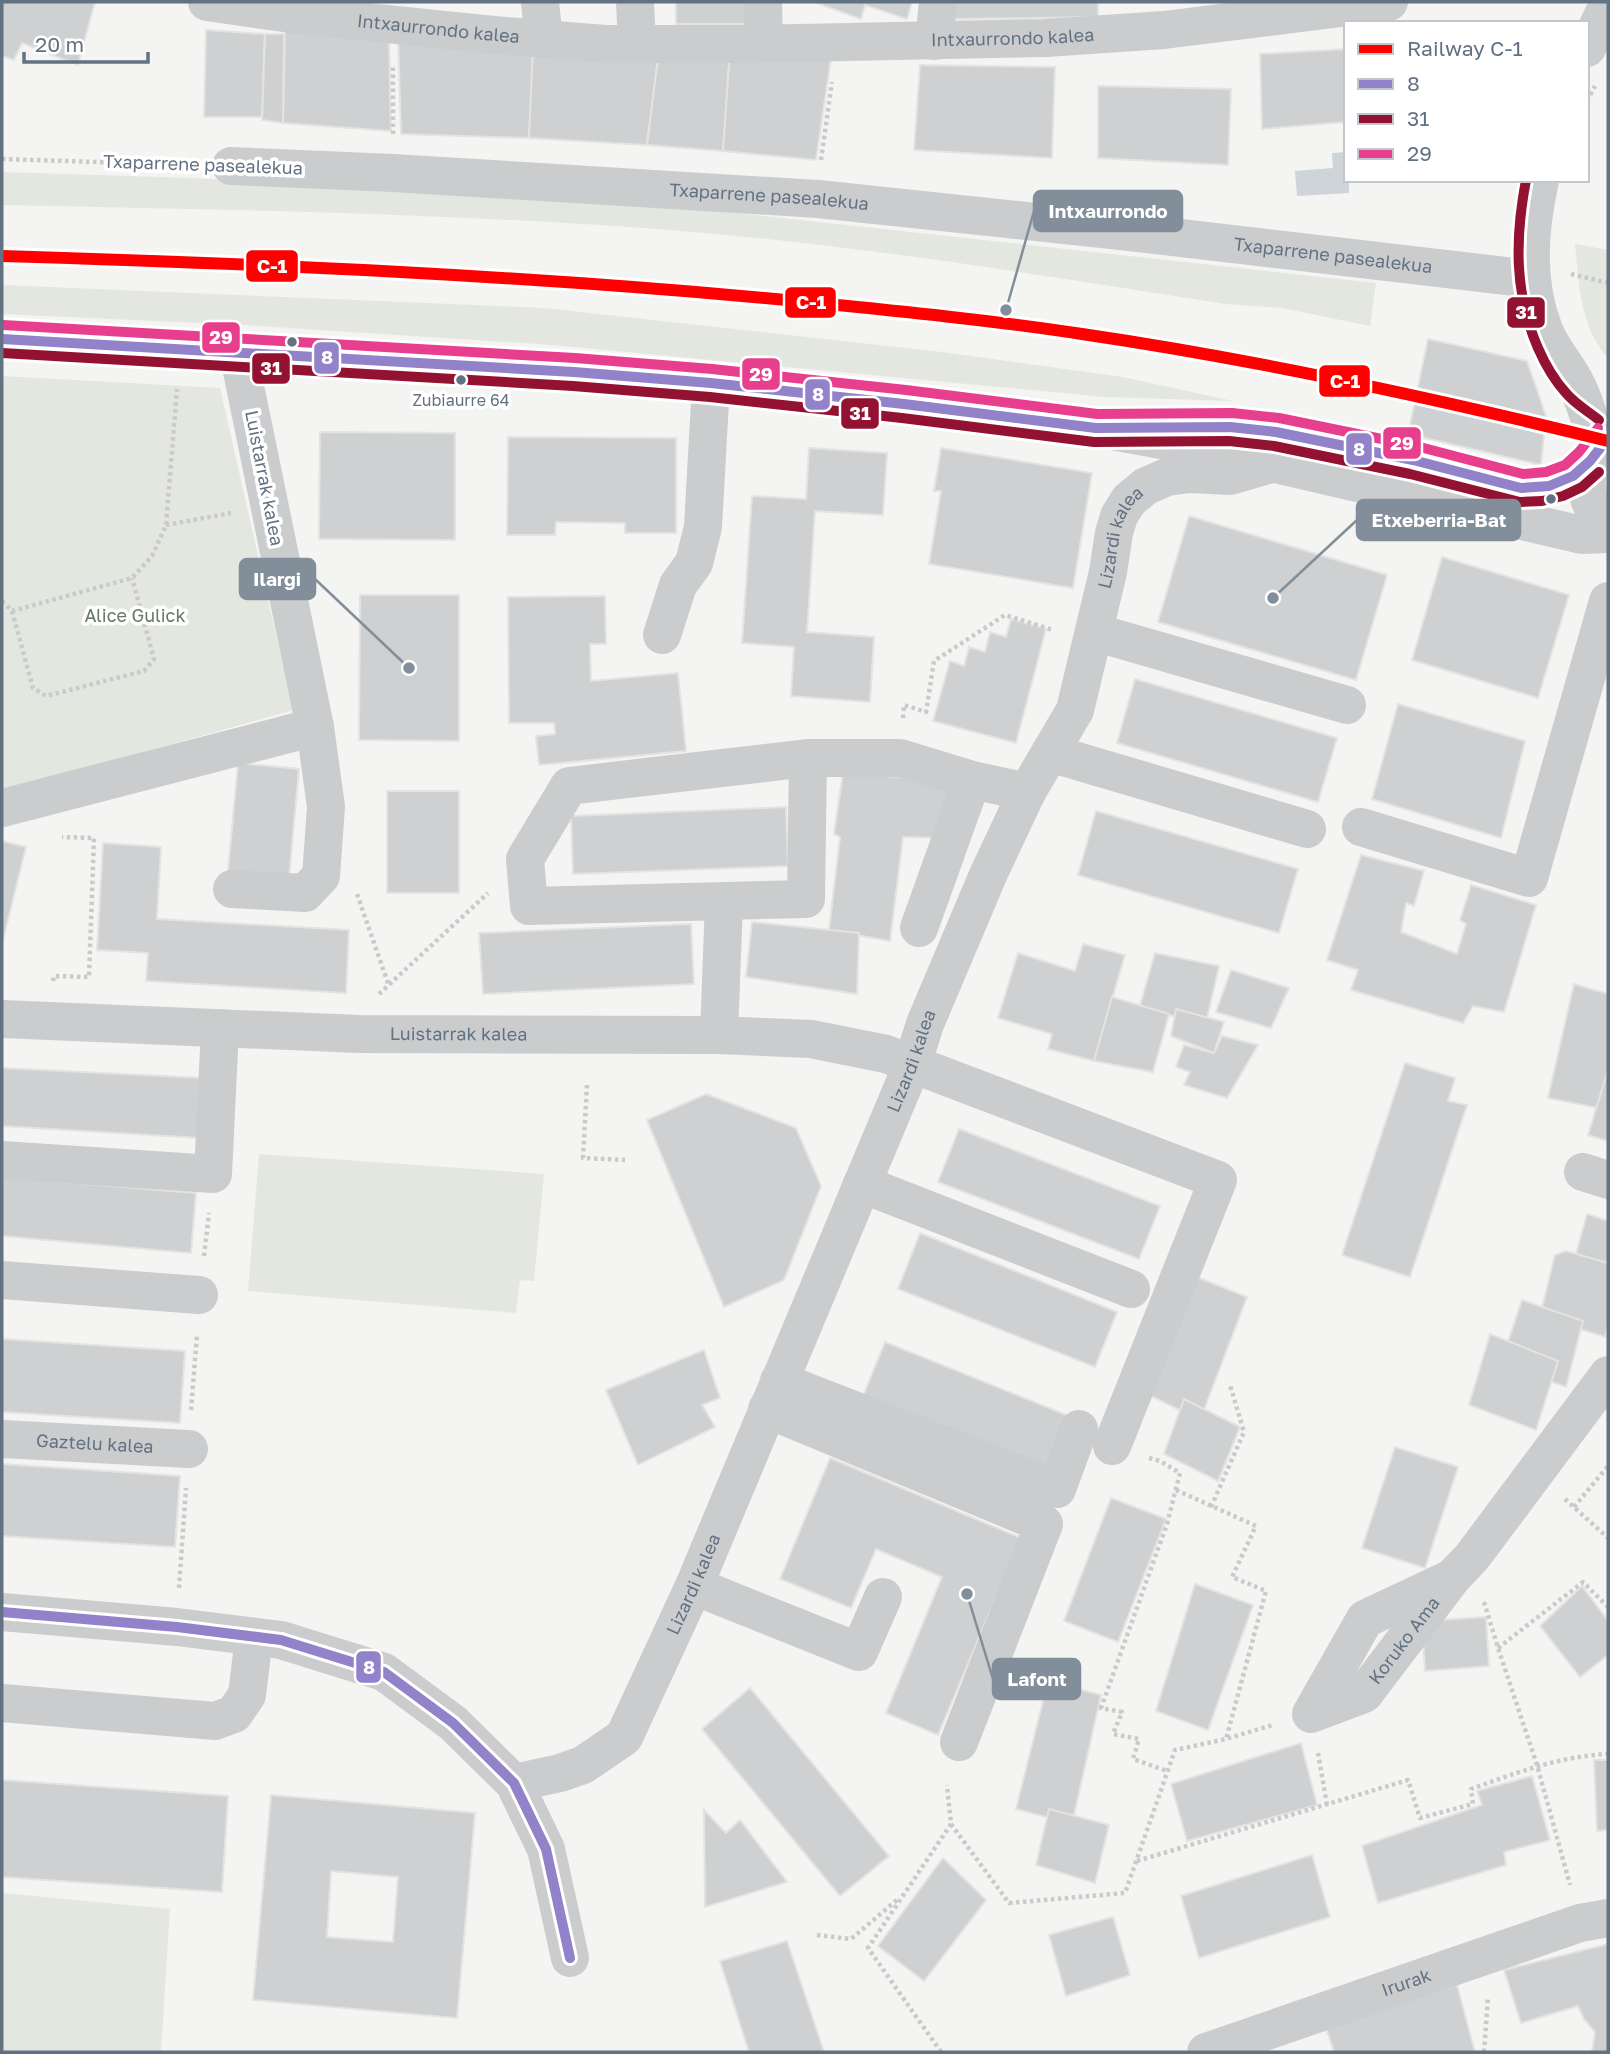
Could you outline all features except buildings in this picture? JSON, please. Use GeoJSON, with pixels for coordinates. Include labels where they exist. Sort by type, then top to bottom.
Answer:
{"type":"FeatureCollection","features":[{"type":"Feature","properties":{"kind":"street","name":"Intxaurrondo kalea"},"geometry":{"type":"LineString","coordinates":[[207,2],[291,14],[544,40],[637,44],[1046,38],[1164,30],[1389,2]]}},
{"type":"Feature","properties":{"kind":"street","name":"Intxaurrondo kalea"},"geometry":{"type":"LineString","coordinates":[[540,2],[544,40]]}},
{"type":"Feature","properties":{"kind":"street"},"geometry":{"type":"LineString","coordinates":[[635,2],[637,44]]}},
{"type":"Feature","properties":{"kind":"street"},"geometry":{"type":"LineString","coordinates":[[763,2],[764,43]]}},
{"type":"Feature","properties":{"kind":"street"},"geometry":{"type":"LineString","coordinates":[[934,41],[939,2]]}},
{"type":"Feature","properties":{"kind":"street"},"geometry":{"type":"LineString","coordinates":[[1589,44],[1608,5]]}},
{"type":"Feature","properties":{"kind":"street","name":"Txaparrene pasealekua"},"geometry":{"type":"LineString","coordinates":[[231,166],[393,173],[818,199],[1108,229],[1532,279]]}},
{"type":"Feature","properties":{"kind":"street"},"geometry":{"type":"LineString","coordinates":[[1540,182],[1530,241],[1535,301],[1544,330],[1576,384],[1589,415],[1599,449],[1586,477],[1588,493],[1593,507],[1608,524]]}},
{"type":"Feature","properties":{"kind":"street"},"geometry":{"type":"LineString","coordinates":[[2,339],[574,372],[711,383],[918,406],[1096,428],[1210,449],[1582,535],[1608,534]]}},
{"type":"Feature","properties":{"kind":"street","name":"Luistarrak kalea"},"geometry":{"type":"LineString","coordinates":[[232,889],[305,893],[321,876],[326,807],[315,727],[239,352]]}},
{"type":"Feature","properties":{"kind":"street"},"geometry":{"type":"LineString","coordinates":[[662,635],[678,585],[694,563],[703,527],[711,383]]}},
{"type":"Feature","properties":{"kind":"street"},"geometry":{"type":"LineString","coordinates":[[1576,384],[1608,409]]}},
{"type":"Feature","properties":{"kind":"street"},"geometry":{"type":"LineString","coordinates":[[1096,428],[1230,427],[1276,432],[1445,467],[1521,488],[1537,489],[1567,480],[1599,449]]}},
{"type":"Feature","properties":{"kind":"street","name":"Lizardi kalea"},"geometry":{"type":"LineString","coordinates":[[514,1783],[583,1765],[624,1737],[694,1586],[912,1065],[925,1024],[988,875],[1027,792],[1075,710],[1079,633],[1119,516],[1129,500],[1146,486],[1167,477],[1189,474],[1230,476],[1299,456],[1338,462],[1368,451]]}},
{"type":"Feature","properties":{"kind":"street"},"geometry":{"type":"LineString","coordinates":[[1361,827],[1529,878],[1608,601]]}},
{"type":"Feature","properties":{"kind":"street"},"geometry":{"type":"LineString","coordinates":[[1079,633],[1347,705]]}},
{"type":"Feature","properties":{"kind":"street"},"geometry":{"type":"LineString","coordinates":[[2,808],[315,727]]}},
{"type":"Feature","properties":{"kind":"street"},"geometry":{"type":"LineString","coordinates":[[1050,753],[1307,829]]}},
{"type":"Feature","properties":{"kind":"street"},"geometry":{"type":"LineString","coordinates":[[808,758],[806,899],[529,906],[525,859],[569,786],[808,758],[900,758],[972,780],[1027,792]]}},
{"type":"Feature","properties":{"kind":"street"},"geometry":{"type":"LineString","coordinates":[[919,928],[972,780]]}},
{"type":"Feature","properties":{"kind":"street"},"geometry":{"type":"LineString","coordinates":[[719,1035],[724,902]]}},
{"type":"Feature","properties":{"kind":"street","name":"Luistarrak kalea"},"geometry":{"type":"LineString","coordinates":[[2,1019],[359,1034],[719,1035],[811,1038],[886,1054],[1218,1180],[1096,1437],[1056,1489],[773,1395]]}},
{"type":"Feature","properties":{"kind":"street"},"geometry":{"type":"LineString","coordinates":[[2,1160],[213,1174],[220,1028]]}},
{"type":"Feature","properties":{"kind":"street"},"geometry":{"type":"LineString","coordinates":[[862,1184],[1131,1289]]}},
{"type":"Feature","properties":{"kind":"street"},"geometry":{"type":"LineString","coordinates":[[2,1280],[199,1295]]}},
{"type":"Feature","properties":{"kind":"street","name":"Koruko Ama"},"geometry":{"type":"LineString","coordinates":[[1311,1714],[1364,1619],[1462,1568],[1608,1375]]}},
{"type":"Feature","properties":{"kind":"street"},"geometry":{"type":"LineString","coordinates":[[773,1395],[1044,1524],[958,1742]]}},
{"type":"Feature","properties":{"kind":"street","name":"Gaztelu kalea"},"geometry":{"type":"LineString","coordinates":[[2,1439],[189,1449]]}},
{"type":"Feature","properties":{"kind":"street"},"geometry":{"type":"LineString","coordinates":[[694,1586],[859,1652],[883,1597]]}},
{"type":"Feature","properties":{"kind":"street"},"geometry":{"type":"LineString","coordinates":[[2,1612],[177,1627],[281,1640],[384,1672],[453,1723],[514,1783],[545,1849],[570,1958]]}},
{"type":"Feature","properties":{"kind":"street"},"geometry":{"type":"LineString","coordinates":[[2,1703],[215,1721],[234,1714],[247,1695],[254,1637]]}},
{"type":"Feature","properties":{"kind":"street","name":"Irurak"},"geometry":{"type":"LineString","coordinates":[[1206,2052],[1580,1923],[1608,1918]]}},
{"type":"Feature","properties":{"kind":"path"},"geometry":{"type":"LineString","coordinates":[[818,199],[817,184],[838,43]]}},
{"type":"Feature","properties":{"kind":"path"},"geometry":{"type":"LineString","coordinates":[[393,74],[393,107]]}},
{"type":"Feature","properties":{"kind":"path","name":"Txaparrene pasealekua"},"geometry":{"type":"LineString","coordinates":[[2,159],[231,166]]}},
{"type":"Feature","properties":{"kind":"path"},"geometry":{"type":"LineString","coordinates":[[12,611],[132,578],[152,556],[166,525],[178,386]]}},
{"type":"Feature","properties":{"kind":"path"},"geometry":{"type":"LineString","coordinates":[[166,525],[270,505]]}},
{"type":"Feature","properties":{"kind":"path"},"geometry":{"type":"LineString","coordinates":[[2,601],[12,611],[33,688],[46,696],[144,671],[154,659],[132,578]]}},
{"type":"Feature","properties":{"kind":"path"},"geometry":{"type":"LineString","coordinates":[[903,721],[904,705],[926,712],[934,661],[1005,615],[1079,633]]}},
{"type":"Feature","properties":{"kind":"path"},"geometry":{"type":"LineString","coordinates":[[54,976],[89,977],[94,838],[56,837]]}},
{"type":"Feature","properties":{"kind":"path"},"geometry":{"type":"LineString","coordinates":[[389,986],[525,859]]}},
{"type":"Feature","properties":{"kind":"path"},"geometry":{"type":"LineString","coordinates":[[587,1085],[583,1158],[625,1160]]}},
{"type":"Feature","properties":{"kind":"path"},"geometry":{"type":"LineString","coordinates":[[177,1627],[199,1295],[213,1174]]}},
{"type":"Feature","properties":{"kind":"path"},"geometry":{"type":"LineString","coordinates":[[1211,1507],[1244,1432],[1230,1385]]}},
{"type":"Feature","properties":{"kind":"path"},"geometry":{"type":"LineString","coordinates":[[1160,1461],[1180,1474],[1167,1524],[1101,1708],[1122,1712],[1113,1734],[1139,1739],[1133,1759],[1167,1772]]}},
{"type":"Feature","properties":{"kind":"path"},"geometry":{"type":"LineString","coordinates":[[1574,1507],[1608,1466]]}},
{"type":"Feature","properties":{"kind":"path"},"geometry":{"type":"LineString","coordinates":[[1535,1474],[1608,1538]]}},
{"type":"Feature","properties":{"kind":"path"},"geometry":{"type":"LineString","coordinates":[[1176,1490],[1255,1526],[1232,1577],[1266,1591],[1226,1739]]}},
{"type":"Feature","properties":{"kind":"path"},"geometry":{"type":"LineString","coordinates":[[1462,1568],[1498,1648],[1537,1765],[1570,1885]]}},
{"type":"Feature","properties":{"kind":"path"},"geometry":{"type":"LineString","coordinates":[[1498,1648],[1583,1582],[1608,1607]]}},
{"type":"Feature","properties":{"kind":"path"},"geometry":{"type":"LineString","coordinates":[[947,1785],[951,1824],[1009,1903],[1125,1893],[1175,1750],[1226,1739],[1311,1714],[1327,1805]]}},
{"type":"Feature","properties":{"kind":"path"},"geometry":{"type":"LineString","coordinates":[[1136,1861],[1408,1780],[1420,1818],[1473,1804],[1471,1789],[1537,1765],[1608,1754]]}},
{"type":"Feature","properties":{"kind":"path"},"geometry":{"type":"LineString","coordinates":[[941,2052],[868,1948],[951,1824]]}},
{"type":"Feature","properties":{"kind":"path"},"geometry":{"type":"LineString","coordinates":[[817,1935],[851,1939],[904,1894]]}},
{"type":"Feature","properties":{"kind":"path"},"geometry":{"type":"LineString","coordinates":[[1484,2052],[1492,1954]]}},
{"type":"Feature","properties":{"kind":"green space"},"geometry":{"type":"Polygon","coordinates":[[[2,172],[311,184],[718,211],[1376,283],[1370,326],[1282,308],[1225,304],[959,263],[693,232],[434,216],[2,205],[2,172]]]}},
{"type":"Feature","properties":{"kind":"green space"},"geometry":{"type":"Polygon","coordinates":[[[1575,244],[1608,250],[1608,358],[1586,319],[1575,244]]]}},
{"type":"Feature","properties":{"kind":"green space"},"geometry":{"type":"Polygon","coordinates":[[[2,285],[544,308],[942,352],[1123,377],[1233,401],[1105,397],[553,345],[243,325],[2,314],[2,285]]]}},
{"type":"Feature","properties":{"kind":"green space","name":"Alice Gulick"},"geometry":{"type":"Polygon","coordinates":[[[2,376],[220,388],[293,710],[2,792],[2,376]]]}},
{"type":"Feature","properties":{"kind":"green space"},"geometry":{"type":"Polygon","coordinates":[[[259,1154],[544,1174],[534,1281],[520,1280],[516,1313],[248,1291],[259,1154]]]}},
{"type":"Feature","properties":{"kind":"green space"},"geometry":{"type":"Polygon","coordinates":[[[2,1893],[170,1909],[161,2052],[2,2052],[2,1893]]]}},
{"type":"Feature","properties":{"kind":"shaded area"},"geometry":{"type":"Polygon","coordinates":[[[1344,152],[1344,182],[1349,182],[1349,193],[1297,196],[1295,171],[1333,168],[1332,153],[1344,152]]]}},
{"type":"Feature","properties":{"kind":"rail line","name":"C-1"},"geometry":{"type":"LineString","coordinates":[[2,256],[304,267],[505,278],[706,293],[944,316],[1148,344],[1280,368],[1412,395],[1608,441]]}},
{"type":"Feature","properties":{"kind":"transit line","name":"31"},"geometry":{"type":"LineString","coordinates":[[1526,182],[1520,223],[1519,265],[1524,307],[1530,327],[1538,348],[1558,383],[1573,401],[1599,420]]}},
{"type":"Feature","properties":{"kind":"transit line","name":"29"},"geometry":{"type":"LineString","coordinates":[[3,325],[575,358],[712,369],[1097,414],[1232,413],[1279,418],[1416,446],[1523,474],[1546,472],[1565,465],[1598,428]]}},
{"type":"Feature","properties":{"kind":"transit line","name":"8"},"geometry":{"type":"LineString","coordinates":[[2,339],[574,372],[711,383],[1096,428],[1230,427],[1276,432],[1413,460],[1521,488],[1549,486],[1573,476],[1590,461],[1608,438]]}},
{"type":"Feature","properties":{"kind":"transit line","name":"31"},"geometry":{"type":"LineString","coordinates":[[2,353],[573,386],[710,397],[1094,442],[1229,441],[1274,446],[1410,474],[1520,502],[1563,496],[1582,487],[1599,472]]}},
{"type":"Feature","properties":{"kind":"transit line","name":"8"},"geometry":{"type":"LineString","coordinates":[[2,1612],[177,1627],[281,1640],[384,1672],[453,1723],[514,1783],[546,1849],[570,1958]]}},
{"type":"Feature","properties":{"kind":"place","name":"Intxaurrondo"},"geometry":{"type":"Point","coordinates":[1006,310]}},
{"type":"Feature","properties":{"kind":"place","name":"Zubiaurre 64"},"geometry":{"type":"Point","coordinates":[461,380]}},
{"type":"Feature","properties":{"kind":"place","name":"Etxeberria-Bat"},"geometry":{"type":"Point","coordinates":[1273,598]}},
{"type":"Feature","properties":{"kind":"place","name":"Ilargi"},"geometry":{"type":"Point","coordinates":[409,668]}},
{"type":"Feature","properties":{"kind":"place","name":"Lafont"},"geometry":{"type":"Point","coordinates":[967,1594]}}]}
